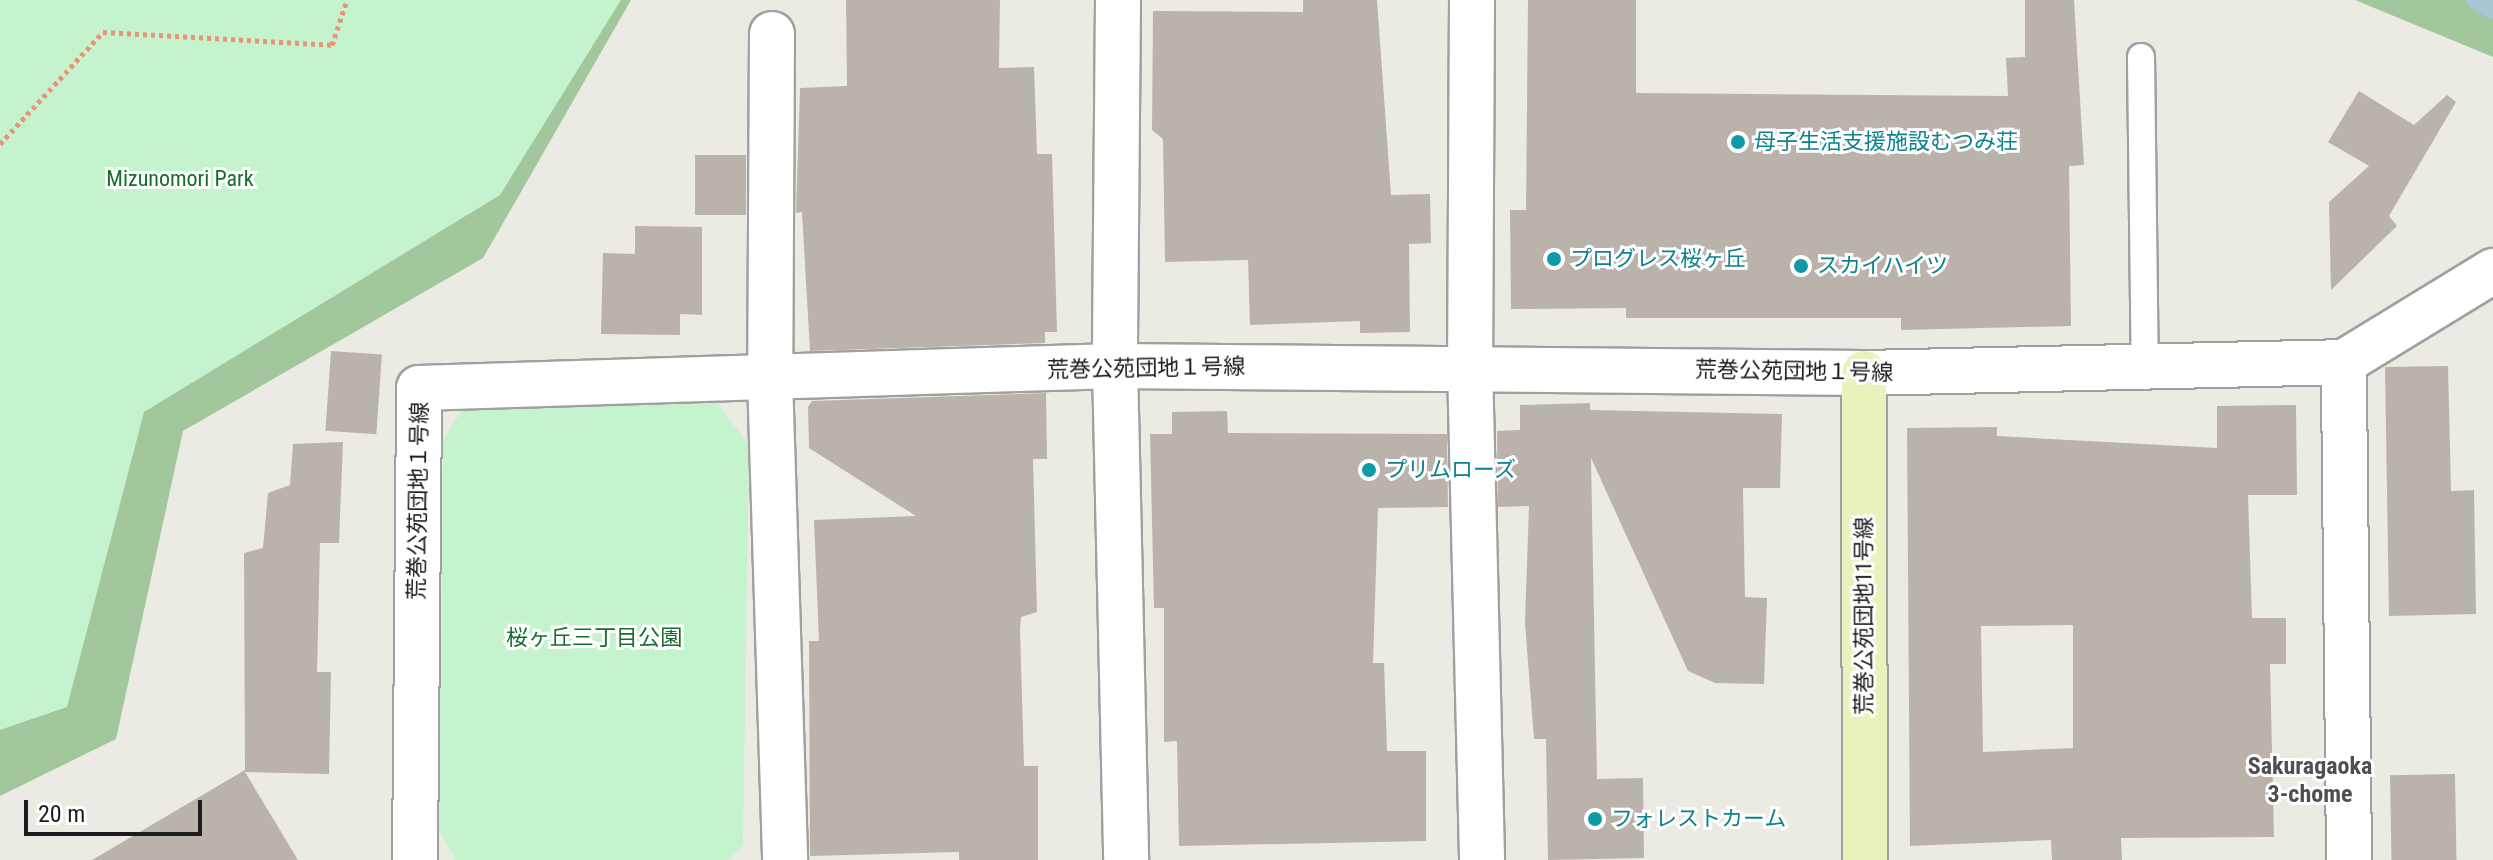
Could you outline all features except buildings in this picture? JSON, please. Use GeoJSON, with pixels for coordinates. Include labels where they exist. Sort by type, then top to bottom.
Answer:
{"type":"FeatureCollection","features":[{"type":"Feature","properties":{"kind":"street"},"geometry":{"type":"LineString","coordinates":[[1118,0],[1115,366],[1126,860]]}},
{"type":"Feature","properties":{"kind":"street"},"geometry":{"type":"LineString","coordinates":[[1472,0],[1470,366],[1482,860]]}},
{"type":"Feature","properties":{"kind":"street"},"geometry":{"type":"LineString","coordinates":[[772,34],[770,378],[785,860]]}},
{"type":"Feature","properties":{"kind":"street"},"geometry":{"type":"LineString","coordinates":[[2349,860],[2344,362],[2493,271]]}},
{"type":"Feature","properties":{"kind":"street","name":"荒巻公苑団地１号線"},"geometry":{"type":"LineString","coordinates":[[415,860],[419,388],[1115,366],[1470,366],[1864,373],[2344,362]]}},
{"type":"Feature","properties":{"kind":"street","name":"荒巻公苑団地11号線"},"geometry":{"type":"LineString","coordinates":[[1864,373],[1865,860]]}},
{"type":"Feature","properties":{"kind":"lane"},"geometry":{"type":"LineString","coordinates":[[2141,57],[2145,367]]}},
{"type":"Feature","properties":{"kind":"path"},"geometry":{"type":"LineString","coordinates":[[0,144],[103,32],[332,45],[347,0]]}},
{"type":"Feature","properties":{"kind":"green space","name":"Mizunomori Park"},"geometry":{"type":"Polygon","coordinates":[[[0,0],[631,0],[483,258],[183,431],[116,739],[0,796],[0,0]]]}},
{"type":"Feature","properties":{"kind":"green space","name":"Mizunomori Park"},"geometry":{"type":"Polygon","coordinates":[[[0,0],[621,0],[500,195],[144,412],[67,707],[0,730],[0,0]]]}},
{"type":"Feature","properties":{"kind":"green space"},"geometry":{"type":"Polygon","coordinates":[[[2355,0],[2493,0],[2493,57],[2355,0]]]}},
{"type":"Feature","properties":{"kind":"green space","name":"桜ヶ丘三丁目公園"},"geometry":{"type":"Polygon","coordinates":[[[715,400],[749,445],[743,845],[727,860],[456,860],[439,831],[443,440],[462,410],[715,400]]]}},
{"type":"Feature","properties":{"kind":"waterway"},"geometry":{"type":"LineString","coordinates":[[2475,0],[2493,10]]}},
{"type":"Feature","properties":{"kind":"place","name":"母子生活支援施設むつみ荘"},"geometry":{"type":"Point","coordinates":[1738,142]}},
{"type":"Feature","properties":{"kind":"place","name":"プログレス桜ヶ丘"},"geometry":{"type":"Point","coordinates":[1554,259]}},
{"type":"Feature","properties":{"kind":"place","name":"スカイハイツ"},"geometry":{"type":"Point","coordinates":[1801,266]}},
{"type":"Feature","properties":{"kind":"place","name":"プリムローズ"},"geometry":{"type":"Point","coordinates":[1369,470]}},
{"type":"Feature","properties":{"kind":"place","name":"フォレストカーム"},"geometry":{"type":"Point","coordinates":[1595,819]}},
{"type":"Feature","properties":{"kind":"district","name":"Sakuragaoka 3-chome"},"geometry":{"type":"Point","coordinates":[2310,781]}}]}
